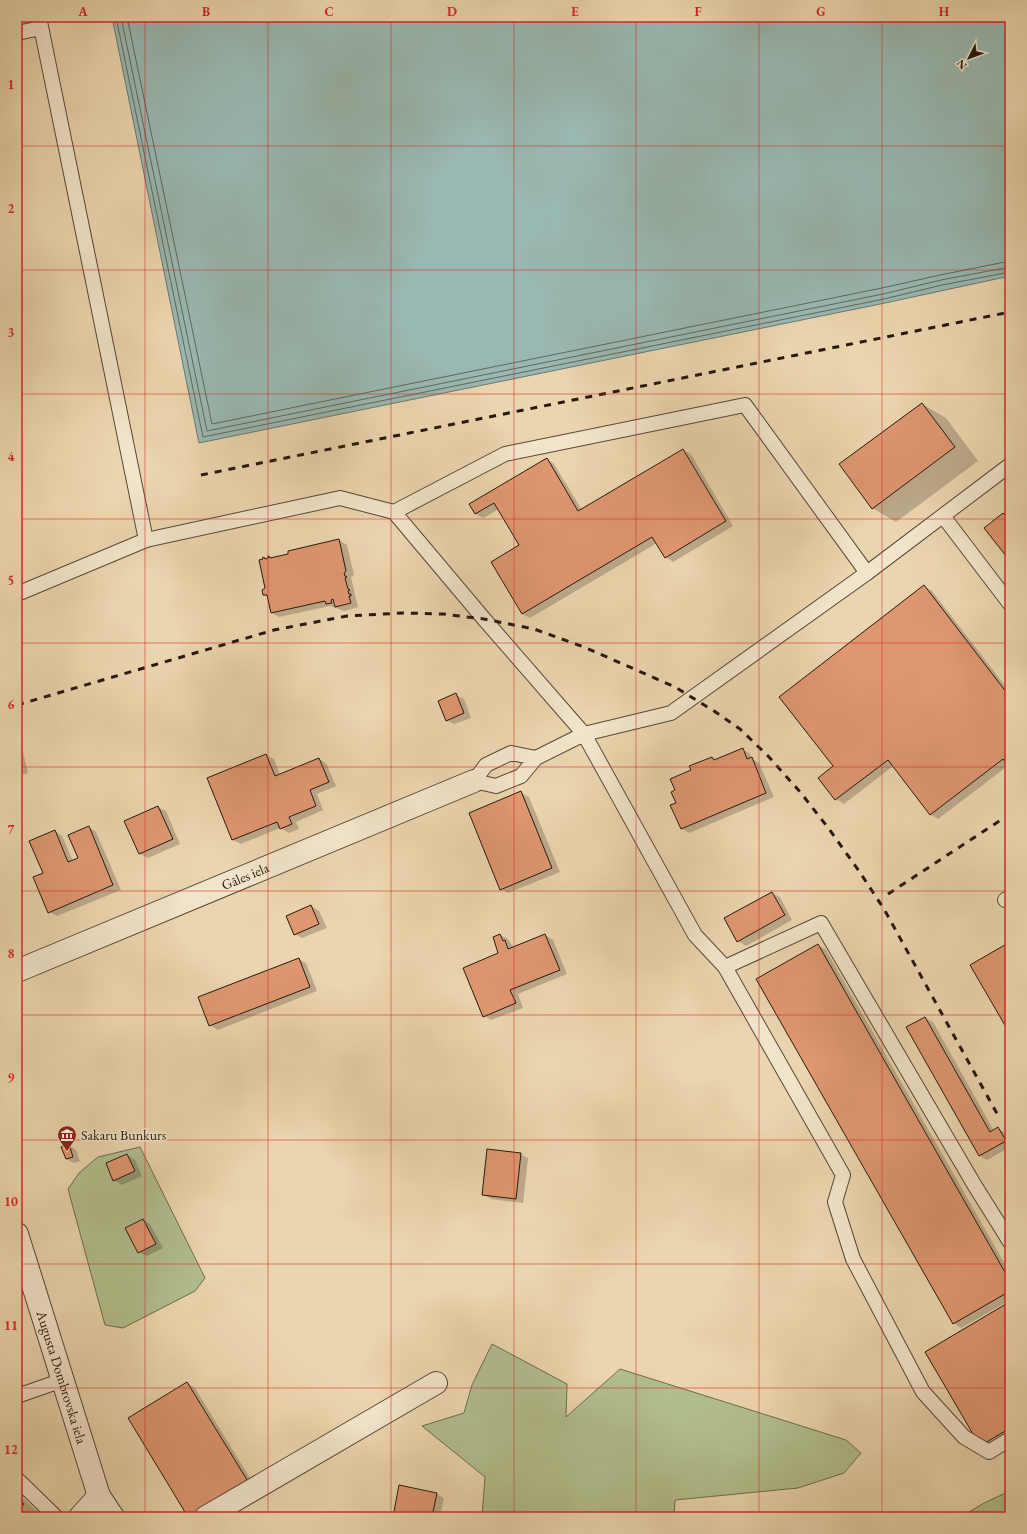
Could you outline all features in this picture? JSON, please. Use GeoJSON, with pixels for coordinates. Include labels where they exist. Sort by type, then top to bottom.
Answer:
{"type":"FeatureCollection","features":[{"type":"Feature","properties":{"kind":"street","name":"Gāles iela"},"geometry":{"type":"LineString","coordinates":[[17,971],[474,782]]}},
{"type":"Feature","properties":{"kind":"street","name":"Augusta Dombrovska iela"},"geometry":{"type":"LineString","coordinates":[[18,1245],[63,1380],[99,1496],[113,1517]]}},
{"type":"Feature","properties":{"kind":"street"},"geometry":{"type":"LineString","coordinates":[[206,1517],[436,1383]]}},
{"type":"Feature","properties":{"kind":"street"},"geometry":{"type":"LineString","coordinates":[[80,1517],[99,1496]]}},
{"type":"Feature","properties":{"kind":"lane"},"geometry":{"type":"LineString","coordinates":[[17,33],[40,23],[146,540]]}},
{"type":"Feature","properties":{"kind":"lane"},"geometry":{"type":"LineString","coordinates":[[394,512],[505,454],[745,405],[867,573]]}},
{"type":"Feature","properties":{"kind":"lane"},"geometry":{"type":"LineString","coordinates":[[536,758],[512,753],[486,765],[474,782],[496,786],[521,776],[536,758],[584,734],[671,713],[867,573],[1010,466]]}},
{"type":"Feature","properties":{"kind":"lane"},"geometry":{"type":"LineString","coordinates":[[17,594],[146,540],[340,498],[394,512],[503,642],[584,734],[695,935],[725,967],[843,1175],[835,1202],[853,1260],[923,1392],[964,1437],[989,1452],[1010,1439]]}},
{"type":"Feature","properties":{"kind":"lane"},"geometry":{"type":"LineString","coordinates":[[943,516],[1010,604]]}},
{"type":"Feature","properties":{"kind":"lane"},"geometry":{"type":"LineString","coordinates":[[725,967],[821,923],[975,1186],[1010,1242]]}},
{"type":"Feature","properties":{"kind":"lane"},"geometry":{"type":"LineString","coordinates":[[17,1390],[20,1395],[63,1380]]}},
{"type":"Feature","properties":{"kind":"lane"},"geometry":{"type":"LineString","coordinates":[[17,1479],[56,1517]]}},
{"type":"Feature","properties":{"kind":"green space"},"geometry":{"type":"Polygon","coordinates":[[[140,1147],[205,1278],[195,1291],[123,1328],[105,1325],[68,1189],[79,1173],[98,1157],[140,1147]]]}},
{"type":"Feature","properties":{"kind":"green space"},"geometry":{"type":"Polygon","coordinates":[[[492,1344],[567,1384],[566,1417],[620,1369],[846,1440],[861,1453],[844,1473],[798,1488],[675,1500],[674,1517],[482,1517],[485,1477],[422,1426],[464,1413],[472,1385],[492,1344]]]}},
{"type":"Feature","properties":{"kind":"green space"},"geometry":{"type":"Polygon","coordinates":[[[1010,1491],[1010,1517],[961,1517],[984,1503],[1010,1491]]]}},
{"type":"Feature","properties":{"kind":"water"},"geometry":{"type":"Polygon","coordinates":[[[112,17],[1010,17],[1010,276],[885,303],[199,443],[112,17]]]}},
{"type":"Feature","properties":{"kind":"building"},"geometry":{"type":"Polygon","coordinates":[[[922,403],[955,447],[872,509],[839,464],[922,403]]]}},
{"type":"Feature","properties":{"kind":"building"},"geometry":{"type":"Polygon","coordinates":[[[683,449],[726,521],[665,558],[652,537],[522,614],[491,562],[519,545],[494,503],[475,514],[469,504],[547,458],[578,511],[683,449]]]}},
{"type":"Feature","properties":{"kind":"building"},"geometry":{"type":"Polygon","coordinates":[[[1003,513],[1010,521],[1010,561],[984,528],[1003,513]]]}},
{"type":"Feature","properties":{"kind":"building"},"geometry":{"type":"Polygon","coordinates":[[[339,539],[346,571],[344,573],[347,577],[345,578],[348,589],[350,590],[348,591],[349,594],[351,594],[351,596],[349,596],[351,603],[335,607],[333,599],[331,600],[332,603],[326,604],[325,601],[271,613],[267,595],[263,595],[262,590],[265,588],[259,560],[263,559],[262,558],[264,557],[265,559],[268,558],[268,556],[270,558],[288,554],[288,551],[339,539]]]}},
{"type":"Feature","properties":{"kind":"building"},"geometry":{"type":"Polygon","coordinates":[[[924,585],[1010,697],[1010,768],[1003,759],[930,815],[888,760],[835,800],[818,778],[833,766],[779,697],[924,585]]]}},
{"type":"Feature","properties":{"kind":"building"},"geometry":{"type":"Polygon","coordinates":[[[456,693],[464,713],[446,721],[438,701],[456,693]]]}},
{"type":"Feature","properties":{"kind":"building"},"geometry":{"type":"Polygon","coordinates":[[[743,748],[747,759],[752,757],[766,793],[681,829],[670,805],[676,803],[671,792],[675,790],[670,779],[691,770],[689,766],[712,757],[714,760],[743,748]]]}},
{"type":"Feature","properties":{"kind":"building"},"geometry":{"type":"Polygon","coordinates":[[[17,752],[21,769],[17,770],[17,752]]]}},
{"type":"Feature","properties":{"kind":"building"},"geometry":{"type":"Polygon","coordinates":[[[266,754],[275,776],[319,758],[329,782],[310,790],[316,806],[289,817],[292,824],[280,829],[277,822],[232,840],[207,778],[266,754]]]}},
{"type":"Feature","properties":{"kind":"building"},"geometry":{"type":"Polygon","coordinates":[[[521,791],[552,868],[500,890],[469,813],[521,791]]]}},
{"type":"Feature","properties":{"kind":"building"},"geometry":{"type":"Polygon","coordinates":[[[158,806],[173,839],[139,854],[124,821],[158,806]]]}},
{"type":"Feature","properties":{"kind":"building"},"geometry":{"type":"Polygon","coordinates":[[[89,826],[113,885],[48,913],[33,877],[43,873],[29,841],[55,830],[68,862],[78,858],[68,835],[89,826]]]}},
{"type":"Feature","properties":{"kind":"building"},"geometry":{"type":"Polygon","coordinates":[[[772,892],[785,915],[737,942],[724,918],[772,892]]]}},
{"type":"Feature","properties":{"kind":"building"},"geometry":{"type":"Polygon","coordinates":[[[311,905],[319,924],[294,935],[286,916],[311,905]]]}},
{"type":"Feature","properties":{"kind":"building"},"geometry":{"type":"Polygon","coordinates":[[[500,934],[503,941],[505,940],[508,949],[545,934],[560,970],[510,990],[516,1003],[483,1017],[463,968],[498,953],[493,937],[500,934]]]}},
{"type":"Feature","properties":{"kind":"building"},"geometry":{"type":"Polygon","coordinates":[[[1010,942],[1010,1034],[970,965],[1010,942]]]}},
{"type":"Feature","properties":{"kind":"building"},"geometry":{"type":"Polygon","coordinates":[[[818,944],[1010,1281],[1010,1291],[953,1324],[756,979],[818,944]]]}},
{"type":"Feature","properties":{"kind":"building"},"geometry":{"type":"Polygon","coordinates":[[[299,958],[310,987],[209,1026],[198,997],[299,958]]]}},
{"type":"Feature","properties":{"kind":"building"},"geometry":{"type":"Polygon","coordinates":[[[925,1017],[990,1132],[998,1127],[1006,1141],[979,1156],[906,1027],[925,1017]]]}},
{"type":"Feature","properties":{"kind":"building"},"geometry":{"type":"Polygon","coordinates":[[[69,1144],[73,1157],[66,1159],[61,1147],[69,1144]]]}},
{"type":"Feature","properties":{"kind":"building"},"geometry":{"type":"Polygon","coordinates":[[[487,1149],[521,1153],[516,1199],[482,1195],[487,1149]]]}},
{"type":"Feature","properties":{"kind":"building"},"geometry":{"type":"Polygon","coordinates":[[[127,1154],[135,1171],[113,1181],[106,1163],[127,1154]]]}},
{"type":"Feature","properties":{"kind":"building"},"geometry":{"type":"Polygon","coordinates":[[[143,1219],[156,1244],[138,1253],[125,1228],[143,1219]]]}},
{"type":"Feature","properties":{"kind":"building"},"geometry":{"type":"Polygon","coordinates":[[[1006,1304],[1010,1311],[1010,1428],[980,1446],[925,1352],[1006,1304]]]}},
{"type":"Feature","properties":{"kind":"building"},"geometry":{"type":"Polygon","coordinates":[[[187,1382],[249,1483],[194,1517],[188,1517],[128,1418],[187,1382]]]}},
{"type":"Feature","properties":{"kind":"building"},"geometry":{"type":"Polygon","coordinates":[[[399,1485],[437,1493],[432,1517],[393,1517],[399,1485]]]}},
{"type":"Feature","properties":{"kind":"building"},"geometry":{"type":"Polygon","coordinates":[[[17,1497],[24,1504],[17,1512],[17,1497]]]}},
{"type":"Feature","properties":{"kind":"railway"},"geometry":{"type":"LineString","coordinates":[[201,475],[1010,312]]}},
{"type":"Feature","properties":{"kind":"railway"},"geometry":{"type":"LineString","coordinates":[[17,705],[274,630],[347,616],[403,613],[443,614],[484,619],[534,629],[584,647],[675,687],[714,711],[740,729],[769,757],[801,793],[829,829],[884,909],[1000,1119]]}},
{"type":"Feature","properties":{"kind":"railway"},"geometry":{"type":"LineString","coordinates":[[888,894],[1010,814]]}},
{"type":"Feature","properties":{"kind":"place","name":"Sakaru Bunkurs"},"geometry":{"type":"Point","coordinates":[67,1152]}}]}
